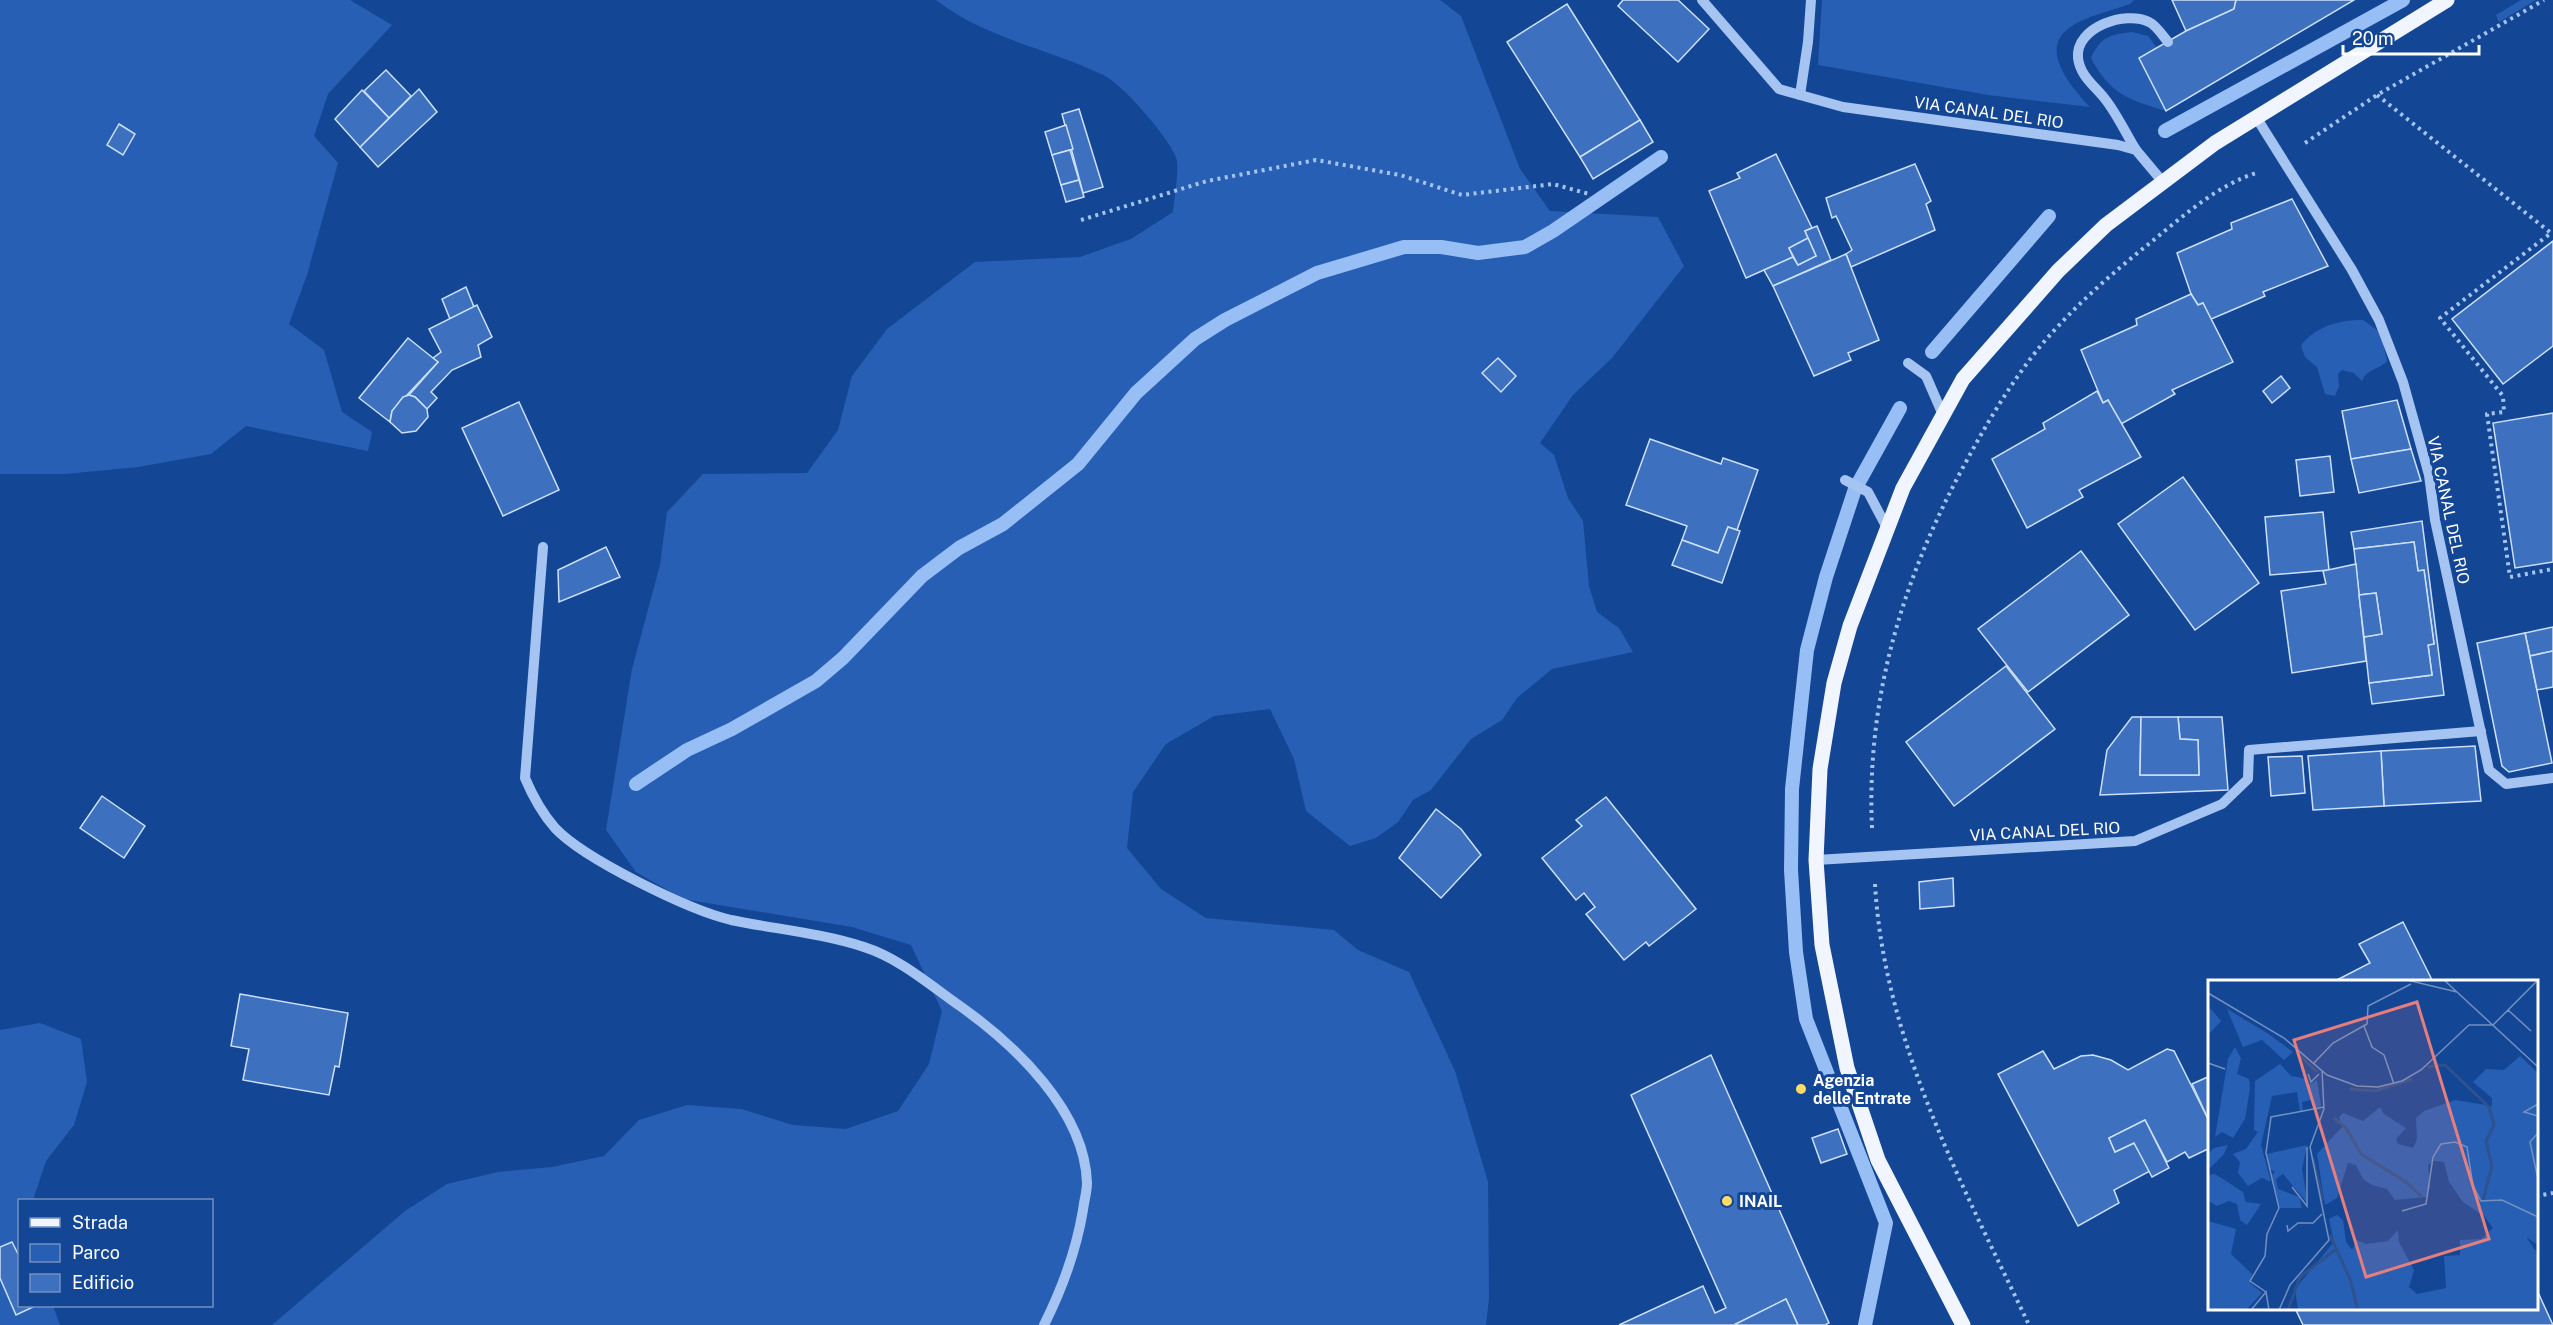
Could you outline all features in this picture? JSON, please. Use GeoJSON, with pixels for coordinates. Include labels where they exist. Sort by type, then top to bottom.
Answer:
{"type":"FeatureCollection","features":[{"type":"Feature","properties":{"kind":"main road"},"geometry":{"type":"LineString","coordinates":[[1963,1325],[1878,1160],[1847,1068],[1822,945],[1816,860],[1820,769],[1834,684],[1850,626],[1903,488],[1963,379],[2058,270],[2106,225],[2215,142],[2447,0]]}},
{"type":"Feature","properties":{"kind":"street","name":"VIA CANAL DEL RIO"},"geometry":{"type":"LineString","coordinates":[[1702,0],[1779,89],[1843,107],[2118,145],[2136,150]]}},
{"type":"Feature","properties":{"kind":"street"},"geometry":{"type":"LineString","coordinates":[[1800,95],[1808,42],[1811,0]]}},
{"type":"Feature","properties":{"kind":"street"},"geometry":{"type":"LineString","coordinates":[[2162,181],[2136,150],[2105,99],[2090,84],[2078,56],[2081,41],[2107,22],[2136,18],[2150,22],[2168,42]]}},
{"type":"Feature","properties":{"kind":"street","name":"VIA CANAL DEL RIO"},"geometry":{"type":"LineString","coordinates":[[2256,117],[2374,310],[2403,382],[2429,475],[2435,520],[2489,770],[2505,784],[2553,778]]}},
{"type":"Feature","properties":{"kind":"street"},"geometry":{"type":"LineString","coordinates":[[1908,363],[1926,376],[1942,415]]}},
{"type":"Feature","properties":{"kind":"street"},"geometry":{"type":"LineString","coordinates":[[1845,480],[1869,492],[1887,528]]}},
{"type":"Feature","properties":{"kind":"street"},"geometry":{"type":"LineString","coordinates":[[543,547],[525,778],[538,806],[557,830],[609,866],[659,892],[728,919],[864,947],[896,961],[981,1021],[1046,1083],[1079,1137],[1087,1184],[1079,1233],[1067,1279],[1044,1325]]}},
{"type":"Feature","properties":{"kind":"street","name":"VIA CANAL DEL RIO"},"geometry":{"type":"LineString","coordinates":[[1816,860],[2135,841],[2223,804],[2248,779],[2249,750],[2481,731]]}},
{"type":"Feature","properties":{"kind":"path"},"geometry":{"type":"LineString","coordinates":[[2029,1325],[1941,1138],[1899,1019],[1877,912],[1872,818],[1876,734],[1886,662],[1912,574],[1941,507],[1993,413],[2039,348],[2107,279],[2190,211],[2239,178],[2265,170],[2377,95],[2544,0]]}},
{"type":"Feature","properties":{"kind":"path"},"geometry":{"type":"LineString","coordinates":[[2377,95],[2552,233],[2440,318],[2503,396],[2504,412],[2487,414],[2511,577],[2553,569]]}},
{"type":"Feature","properties":{"kind":"path"},"geometry":{"type":"LineString","coordinates":[[1081,220],[1207,181],[1316,160],[1400,175],[1462,195],[1553,184],[1589,194]]}},
{"type":"Feature","properties":{"kind":"path"},"geometry":{"type":"LineString","coordinates":[[2538,1196],[2553,1193]]}},
{"type":"Feature","properties":{"kind":"green space"},"geometry":{"type":"Polygon","coordinates":[[[0,0],[350,0],[392,25],[328,94],[314,136],[338,163],[307,275],[289,324],[324,350],[342,412],[372,432],[368,451],[246,426],[211,454],[138,467],[65,474],[0,474],[0,0]]]}},
{"type":"Feature","properties":{"kind":"green space"},"geometry":{"type":"Polygon","coordinates":[[[936,0],[1440,0],[1461,16],[1520,169],[1550,211],[1658,217],[1684,266],[1612,358],[1573,395],[1540,443],[1554,455],[1568,498],[1583,521],[1589,586],[1597,612],[1619,628],[1633,652],[1552,669],[1517,698],[1502,720],[1471,739],[1431,790],[1413,800],[1398,822],[1376,838],[1350,846],[1306,811],[1294,759],[1270,709],[1214,716],[1166,744],[1133,792],[1127,848],[1161,889],[1206,918],[1334,930],[1358,950],[1409,972],[1455,1071],[1488,1182],[1489,1298],[1486,1325],[272,1325],[405,1211],[447,1184],[498,1172],[552,1167],[604,1156],[639,1120],[687,1105],[741,1109],[793,1125],[846,1129],[898,1111],[929,1064],[942,1011],[911,945],[852,927],[683,899],[636,872],[606,830],[632,669],[660,565],[667,512],[703,474],[807,473],[838,430],[852,376],[887,329],[975,262],[1080,257],[1131,239],[1173,212],[1177,175],[1176,157],[1154,124],[1122,89],[1103,75],[975,24],[936,0]]]}},
{"type":"Feature","properties":{"kind":"green space"},"geometry":{"type":"Polygon","coordinates":[[[1822,0],[2134,0],[2130,4],[2083,20],[2069,28],[2060,37],[2057,47],[2062,69],[2075,90],[2090,107],[1988,95],[1818,65],[1822,0]]]}},
{"type":"Feature","properties":{"kind":"green space"},"geometry":{"type":"Polygon","coordinates":[[[2521,0],[2536,0],[2499,22],[2496,15],[2521,0]]]}},
{"type":"Feature","properties":{"kind":"green space"},"geometry":{"type":"Polygon","coordinates":[[[2132,32],[2148,36],[2157,48],[2166,111],[2131,99],[2113,88],[2091,58],[2099,45],[2107,38],[2132,32]]]}},
{"type":"Feature","properties":{"kind":"green space"},"geometry":{"type":"Polygon","coordinates":[[[2363,320],[2381,333],[2387,361],[2367,373],[2362,381],[2354,373],[2342,370],[2338,374],[2339,386],[2335,396],[2325,394],[2317,367],[2305,357],[2301,346],[2306,339],[2329,325],[2363,320]]]}},
{"type":"Feature","properties":{"kind":"green space"},"geometry":{"type":"Polygon","coordinates":[[[40,1023],[81,1039],[87,1082],[74,1125],[46,1161],[33,1199],[18,1199],[18,1307],[53,1307],[60,1325],[0,1325],[0,1030],[40,1023]]]}},
{"type":"Feature","properties":{"kind":"building"},"geometry":{"type":"Polygon","coordinates":[[[1623,0],[1678,0],[1709,29],[1678,62],[1618,6],[1623,0]]]}},
{"type":"Feature","properties":{"kind":"building"},"geometry":{"type":"Polygon","coordinates":[[[2172,0],[2236,0],[2234,9],[2186,31],[2172,0]]]}},
{"type":"Feature","properties":{"kind":"building"},"geometry":{"type":"Polygon","coordinates":[[[2236,0],[2354,0],[2166,111],[2139,58],[2186,31],[2234,9],[2236,0]]]}},
{"type":"Feature","properties":{"kind":"building"},"geometry":{"type":"Polygon","coordinates":[[[1567,4],[1640,120],[1580,157],[1507,42],[1567,4]]]}},
{"type":"Feature","properties":{"kind":"building"},"geometry":{"type":"Polygon","coordinates":[[[386,70],[411,96],[389,118],[364,91],[386,70]]]}},
{"type":"Feature","properties":{"kind":"building"},"geometry":{"type":"Polygon","coordinates":[[[419,89],[437,112],[378,167],[360,147],[419,89]]]}},
{"type":"Feature","properties":{"kind":"building"},"geometry":{"type":"Polygon","coordinates":[[[362,90],[389,118],[360,147],[335,119],[362,90]]]}},
{"type":"Feature","properties":{"kind":"building"},"geometry":{"type":"Polygon","coordinates":[[[1079,109],[1103,187],[1083,193],[1062,114],[1079,109]]]}},
{"type":"Feature","properties":{"kind":"building"},"geometry":{"type":"Polygon","coordinates":[[[1640,120],[1653,142],[1593,179],[1580,157],[1640,120]]]}},
{"type":"Feature","properties":{"kind":"building"},"geometry":{"type":"Polygon","coordinates":[[[119,124],[135,134],[123,155],[107,145],[119,124]]]}},
{"type":"Feature","properties":{"kind":"building"},"geometry":{"type":"Polygon","coordinates":[[[1066,125],[1073,149],[1052,155],[1045,132],[1066,125]]]}},
{"type":"Feature","properties":{"kind":"building"},"geometry":{"type":"Polygon","coordinates":[[[1070,150],[1079,180],[1061,185],[1052,155],[1070,150]]]}},
{"type":"Feature","properties":{"kind":"building"},"geometry":{"type":"Polygon","coordinates":[[[1776,154],[1812,228],[1805,231],[1808,238],[1789,248],[1793,257],[1746,278],[1709,191],[1740,178],[1737,173],[1776,154]]]}},
{"type":"Feature","properties":{"kind":"building"},"geometry":{"type":"Polygon","coordinates":[[[1915,164],[1931,201],[1926,204],[1935,230],[1851,267],[1846,254],[1852,250],[1836,216],[1832,218],[1826,198],[1915,164]]]}},
{"type":"Feature","properties":{"kind":"building"},"geometry":{"type":"Polygon","coordinates":[[[1079,180],[1084,197],[1066,202],[1061,185],[1079,180]]]}},
{"type":"Feature","properties":{"kind":"building"},"geometry":{"type":"Polygon","coordinates":[[[2292,199],[2328,266],[2263,292],[2265,296],[2209,320],[2203,303],[2198,305],[2191,294],[2177,253],[2232,229],[2231,223],[2292,199]]]}},
{"type":"Feature","properties":{"kind":"building"},"geometry":{"type":"Polygon","coordinates":[[[1817,226],[1831,260],[1773,286],[1764,270],[1793,257],[1798,265],[1816,256],[1805,231],[1817,226]]]}},
{"type":"Feature","properties":{"kind":"building"},"geometry":{"type":"Polygon","coordinates":[[[1808,238],[1816,256],[1798,265],[1789,248],[1808,238]]]}},
{"type":"Feature","properties":{"kind":"building"},"geometry":{"type":"Polygon","coordinates":[[[2553,241],[2553,346],[2503,384],[2452,319],[2553,241]]]}},
{"type":"Feature","properties":{"kind":"building"},"geometry":{"type":"Polygon","coordinates":[[[1846,254],[1879,340],[1848,353],[1851,360],[1814,376],[1773,286],[1846,254]]]}},
{"type":"Feature","properties":{"kind":"building"},"geometry":{"type":"Polygon","coordinates":[[[466,287],[474,307],[450,319],[442,299],[466,287]]]}},
{"type":"Feature","properties":{"kind":"building"},"geometry":{"type":"Polygon","coordinates":[[[2191,294],[2198,305],[2203,303],[2233,362],[2172,390],[2175,394],[2121,424],[2108,400],[2103,403],[2081,350],[2137,325],[2136,319],[2191,294]]]}},
{"type":"Feature","properties":{"kind":"building"},"geometry":{"type":"Polygon","coordinates":[[[477,305],[492,337],[478,345],[481,357],[452,370],[431,392],[437,398],[427,409],[415,397],[409,395],[438,362],[433,358],[441,352],[429,329],[477,305]]]}},
{"type":"Feature","properties":{"kind":"building"},"geometry":{"type":"Polygon","coordinates":[[[408,338],[438,362],[392,411],[390,422],[359,398],[408,338]]]}},
{"type":"Feature","properties":{"kind":"building"},"geometry":{"type":"Polygon","coordinates":[[[1498,358],[1516,376],[1501,392],[1482,373],[1498,358]]]}},
{"type":"Feature","properties":{"kind":"building"},"geometry":{"type":"Polygon","coordinates":[[[2281,376],[2290,388],[2272,403],[2263,391],[2281,376]]]}},
{"type":"Feature","properties":{"kind":"building"},"geometry":{"type":"Polygon","coordinates":[[[2097,391],[2103,403],[2108,400],[2141,457],[2079,490],[2083,497],[2027,528],[1992,459],[2045,429],[2043,423],[2097,391]]]}},
{"type":"Feature","properties":{"kind":"building"},"geometry":{"type":"Polygon","coordinates":[[[409,395],[415,397],[427,409],[428,417],[416,431],[402,433],[390,422],[392,411],[403,397],[409,395]]]}},
{"type":"Feature","properties":{"kind":"building"},"geometry":{"type":"Polygon","coordinates":[[[2397,400],[2411,449],[2351,459],[2342,411],[2397,400]]]}},
{"type":"Feature","properties":{"kind":"building"},"geometry":{"type":"Polygon","coordinates":[[[519,402],[559,490],[503,516],[462,428],[519,402]]]}},
{"type":"Feature","properties":{"kind":"building"},"geometry":{"type":"Polygon","coordinates":[[[2553,413],[2553,562],[2515,568],[2493,423],[2553,413]]]}},
{"type":"Feature","properties":{"kind":"building"},"geometry":{"type":"Polygon","coordinates":[[[1650,439],[1721,464],[1723,458],[1758,470],[1737,530],[1728,527],[1718,553],[1682,540],[1687,526],[1626,505],[1650,439]]]}},
{"type":"Feature","properties":{"kind":"building"},"geometry":{"type":"Polygon","coordinates":[[[2411,449],[2421,481],[2359,493],[2351,459],[2411,449]]]}},
{"type":"Feature","properties":{"kind":"building"},"geometry":{"type":"Polygon","coordinates":[[[2330,456],[2334,492],[2300,496],[2296,460],[2330,456]]]}},
{"type":"Feature","properties":{"kind":"building"},"geometry":{"type":"Polygon","coordinates":[[[2183,477],[2259,583],[2195,630],[2118,524],[2183,477]]]}},
{"type":"Feature","properties":{"kind":"building"},"geometry":{"type":"Polygon","coordinates":[[[2323,512],[2329,570],[2270,575],[2265,517],[2323,512]]]}},
{"type":"Feature","properties":{"kind":"building"},"geometry":{"type":"Polygon","coordinates":[[[2422,521],[2444,695],[2372,704],[2369,683],[2432,675],[2428,645],[2434,644],[2424,570],[2418,571],[2414,542],[2354,549],[2351,532],[2422,521]]]}},
{"type":"Feature","properties":{"kind":"building"},"geometry":{"type":"Polygon","coordinates":[[[1728,527],[1740,531],[1722,583],[1672,565],[1682,540],[1718,553],[1728,527]]]}},
{"type":"Feature","properties":{"kind":"building"},"geometry":{"type":"Polygon","coordinates":[[[2414,542],[2418,571],[2424,570],[2434,644],[2428,645],[2432,675],[2369,683],[2364,637],[2382,634],[2376,593],[2359,595],[2354,549],[2414,542]]]}},
{"type":"Feature","properties":{"kind":"building"},"geometry":{"type":"Polygon","coordinates":[[[606,547],[620,577],[559,602],[558,570],[606,547]]]}},
{"type":"Feature","properties":{"kind":"building"},"geometry":{"type":"Polygon","coordinates":[[[2081,551],[2129,615],[2028,692],[1978,629],[2081,551]]]}},
{"type":"Feature","properties":{"kind":"building"},"geometry":{"type":"Polygon","coordinates":[[[2356,564],[2366,661],[2292,673],[2281,591],[2326,584],[2323,571],[2356,564]]]}},
{"type":"Feature","properties":{"kind":"building"},"geometry":{"type":"Polygon","coordinates":[[[2376,593],[2382,634],[2364,637],[2359,595],[2376,593]]]}},
{"type":"Feature","properties":{"kind":"building"},"geometry":{"type":"Polygon","coordinates":[[[2553,627],[2553,651],[2530,656],[2525,633],[2553,627]]]}},
{"type":"Feature","properties":{"kind":"building"},"geometry":{"type":"Polygon","coordinates":[[[2525,633],[2552,763],[2509,772],[2502,766],[2477,643],[2525,633]]]}},
{"type":"Feature","properties":{"kind":"building"},"geometry":{"type":"Polygon","coordinates":[[[2553,651],[2553,687],[2537,690],[2530,656],[2553,651]]]}},
{"type":"Feature","properties":{"kind":"building"},"geometry":{"type":"Polygon","coordinates":[[[2006,666],[2055,729],[1954,806],[1906,742],[2006,666]]]}},
{"type":"Feature","properties":{"kind":"building"},"geometry":{"type":"Polygon","coordinates":[[[2132,717],[2141,717],[2140,775],[2199,775],[2198,740],[2180,739],[2178,717],[2222,717],[2228,790],[2100,795],[2107,750],[2132,717]]]}},
{"type":"Feature","properties":{"kind":"building"},"geometry":{"type":"Polygon","coordinates":[[[2141,717],[2178,717],[2180,739],[2198,740],[2199,775],[2140,775],[2141,717]]]}},
{"type":"Feature","properties":{"kind":"building"},"geometry":{"type":"Polygon","coordinates":[[[2475,746],[2481,801],[2384,806],[2381,751],[2475,746]]]}},
{"type":"Feature","properties":{"kind":"building"},"geometry":{"type":"Polygon","coordinates":[[[2381,751],[2384,806],[2313,810],[2308,756],[2381,751]]]}},
{"type":"Feature","properties":{"kind":"building"},"geometry":{"type":"Polygon","coordinates":[[[2302,756],[2305,793],[2271,796],[2268,757],[2302,756]]]}},
{"type":"Feature","properties":{"kind":"building"},"geometry":{"type":"Polygon","coordinates":[[[102,796],[145,826],[124,858],[80,828],[102,796]]]}},
{"type":"Feature","properties":{"kind":"building"},"geometry":{"type":"Polygon","coordinates":[[[1606,797],[1696,909],[1649,946],[1646,942],[1624,960],[1586,914],[1595,907],[1584,893],[1576,900],[1542,858],[1582,826],[1576,820],[1606,797]]]}},
{"type":"Feature","properties":{"kind":"building"},"geometry":{"type":"Polygon","coordinates":[[[1436,809],[1461,829],[1481,855],[1441,898],[1399,858],[1436,809]]]}},
{"type":"Feature","properties":{"kind":"building"},"geometry":{"type":"Polygon","coordinates":[[[1953,878],[1954,906],[1920,909],[1919,882],[1953,878]]]}},
{"type":"Feature","properties":{"kind":"building"},"geometry":{"type":"Polygon","coordinates":[[[2403,922],[2432,980],[2337,980],[2370,963],[2359,944],[2403,922]]]}},
{"type":"Feature","properties":{"kind":"building"},"geometry":{"type":"Polygon","coordinates":[[[240,994],[348,1013],[339,1067],[335,1066],[329,1095],[243,1080],[249,1049],[231,1046],[240,994]]]}},
{"type":"Feature","properties":{"kind":"building"},"geometry":{"type":"Polygon","coordinates":[[[2167,1049],[2174,1051],[2208,1119],[2208,1149],[2189,1158],[2185,1152],[2167,1162],[2145,1120],[2109,1138],[2115,1152],[2134,1143],[2150,1171],[2114,1190],[2119,1203],[2078,1226],[1998,1074],[2043,1051],[2054,1069],[2081,1056],[2093,1055],[2111,1060],[2128,1070],[2167,1049]]]}},
{"type":"Feature","properties":{"kind":"building","name":"INAIL"},"geometry":{"type":"Polygon","coordinates":[[[1711,1055],[1829,1323],[1825,1325],[1798,1325],[1786,1299],[1734,1325],[1619,1325],[1703,1286],[1715,1313],[1726,1308],[1631,1095],[1711,1055]]]}},
{"type":"Feature","properties":{"kind":"building"},"geometry":{"type":"Polygon","coordinates":[[[2208,1077],[2208,1119],[2192,1084],[2208,1077]]]}},
{"type":"Feature","properties":{"kind":"building"},"geometry":{"type":"Polygon","coordinates":[[[2145,1120],[2169,1168],[2152,1177],[2134,1143],[2115,1152],[2109,1138],[2145,1120]]]}},
{"type":"Feature","properties":{"kind":"building"},"geometry":{"type":"Polygon","coordinates":[[[1838,1129],[1847,1154],[1821,1163],[1812,1138],[1838,1129]]]}},
{"type":"Feature","properties":{"kind":"building"},"geometry":{"type":"Polygon","coordinates":[[[12,1242],[18,1254],[18,1307],[33,1307],[16,1315],[0,1278],[0,1247],[12,1242]]]}},
{"type":"Feature","properties":{"kind":"building"},"geometry":{"type":"Polygon","coordinates":[[[2538,1292],[2553,1325],[2303,1325],[2296,1310],[2538,1310],[2538,1292]]]}},
{"type":"Feature","properties":{"kind":"building"},"geometry":{"type":"Polygon","coordinates":[[[1786,1299],[1798,1325],[1734,1325],[1786,1299]]]}},
{"type":"Feature","properties":{"kind":"waterway"},"geometry":{"type":"LineString","coordinates":[[2165,131],[2403,0]]}},
{"type":"Feature","properties":{"kind":"waterway"},"geometry":{"type":"LineString","coordinates":[[636,784],[687,750],[732,729],[816,681],[843,658],[922,576],[959,548],[1003,524],[1078,464],[1136,393],[1195,339],[1225,320],[1317,273],[1404,247],[1441,247],[1478,253],[1525,247],[1553,231],[1661,157]]}},
{"type":"Feature","properties":{"kind":"waterway"},"geometry":{"type":"LineString","coordinates":[[1932,352],[2049,216]]}},
{"type":"Feature","properties":{"kind":"waterway"},"geometry":{"type":"LineString","coordinates":[[1865,1325],[1886,1223],[1806,1019],[1796,952],[1791,870],[1792,789],[1807,650],[1826,577],[1855,489],[1900,408]]}},
{"type":"Feature","properties":{"kind":"place","name":"Agenzia delle Entrate"},"geometry":{"type":"Point","coordinates":[1801,1089]}},
{"type":"Feature","properties":{"kind":"place","name":"INAIL"},"geometry":{"type":"Point","coordinates":[1727,1201]}}]}
